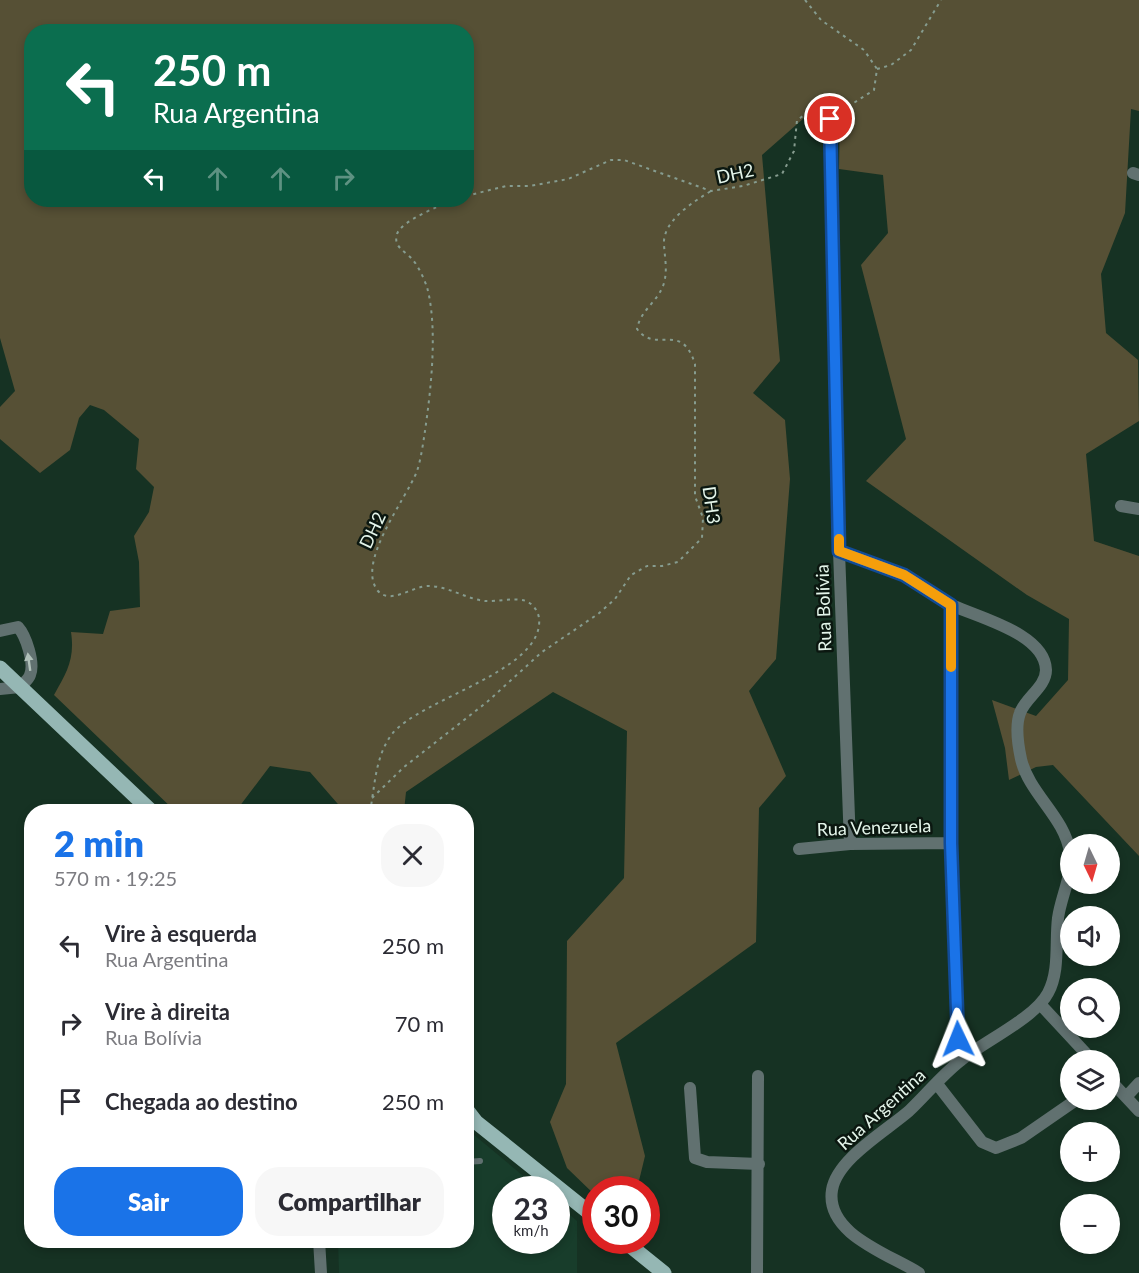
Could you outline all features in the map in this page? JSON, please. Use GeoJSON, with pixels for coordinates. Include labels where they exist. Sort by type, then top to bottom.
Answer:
{"type":"FeatureCollection","features":[{"type":"Feature","properties":{"kind":"main road"},"geometry":{"type":"LineString","coordinates":[[0,668],[144,804]]}},
{"type":"Feature","properties":{"kind":"main road"},"geometry":{"type":"LineString","coordinates":[[474,1123],[582,1207]]}},
{"type":"Feature","properties":{"kind":"main road"},"geometry":{"type":"LineString","coordinates":[[636,1254],[649,1267],[664,1273]]}},
{"type":"Feature","properties":{"kind":"street","name":"Rua Bolívia"},"geometry":{"type":"LineString","coordinates":[[830,119],[839,551],[849,844]]}},
{"type":"Feature","properties":{"kind":"street"},"geometry":{"type":"LineString","coordinates":[[1121,506],[1139,509]]}},
{"type":"Feature","properties":{"kind":"street"},"geometry":{"type":"LineString","coordinates":[[839,551],[904,575],[951,605],[1005,626],[1034,647],[1044,661],[1046,673],[1043,682],[1019,714],[1021,761],[1031,783],[1066,835],[1070,854],[1070,873],[1058,915],[1053,982],[1041,1005],[1083,1050]]}},
{"type":"Feature","properties":{"kind":"street"},"geometry":{"type":"LineString","coordinates":[[951,605],[951,843],[959,1061]]}},
{"type":"Feature","properties":{"kind":"street"},"geometry":{"type":"LineString","coordinates":[[0,631],[18,627],[23,633],[31,666],[30,676],[20,687],[0,689]]}},
{"type":"Feature","properties":{"kind":"street","name":"Rua Venezuela"},"geometry":{"type":"LineString","coordinates":[[799,849],[849,844],[951,843]]}},
{"type":"Feature","properties":{"kind":"street","name":"Rua Argentina"},"geometry":{"type":"LineString","coordinates":[[919,1273],[845,1227],[833,1206],[832,1191],[836,1175],[849,1160],[909,1111],[959,1061],[1041,1005]]}},
{"type":"Feature","properties":{"kind":"street"},"geometry":{"type":"LineString","coordinates":[[757,1273],[758,1076]]}},
{"type":"Feature","properties":{"kind":"street"},"geometry":{"type":"LineString","coordinates":[[1126,1097],[1139,1083]]}},
{"type":"Feature","properties":{"kind":"street"},"geometry":{"type":"LineString","coordinates":[[936,1084],[982,1142],[996,1148],[1021,1138],[1062,1110]]}},
{"type":"Feature","properties":{"kind":"street"},"geometry":{"type":"LineString","coordinates":[[690,1088],[695,1158],[707,1162],[759,1164]]}},
{"type":"Feature","properties":{"kind":"street"},"geometry":{"type":"LineString","coordinates":[[1120,1091],[1139,1111]]}},
{"type":"Feature","properties":{"kind":"street"},"geometry":{"type":"LineString","coordinates":[[319,1248],[321,1273]]}},
{"type":"Feature","properties":{"kind":"lane"},"geometry":{"type":"LineString","coordinates":[[474,1161],[480,1161]]}},
{"type":"Feature","properties":{"kind":"path"},"geometry":{"type":"LineString","coordinates":[[805,0],[821,20],[864,50],[877,69],[873,90],[830,119]]}},
{"type":"Feature","properties":{"kind":"path"},"geometry":{"type":"LineString","coordinates":[[877,69],[891,65],[911,50],[925,30],[935,6],[941,0]]}},
{"type":"Feature","properties":{"kind":"path","name":"DH2"},"geometry":{"type":"LineString","coordinates":[[474,194],[507,186],[530,186],[568,179],[611,160],[624,160],[711,191],[743,186],[782,174],[794,151],[797,120],[806,114],[821,112],[830,119]]}},
{"type":"Feature","properties":{"kind":"path","name":"DH3"},"geometry":{"type":"LineString","coordinates":[[372,798],[404,767],[487,702],[542,652],[615,599],[631,575],[647,566],[662,566],[678,562],[702,538],[703,518],[695,496],[695,364],[690,348],[676,339],[658,340],[642,336],[637,329],[639,320],[663,288],[667,267],[663,242],[670,226],[687,206],[711,191]]}},
{"type":"Feature","properties":{"kind":"path","name":"DH2"},"geometry":{"type":"LineString","coordinates":[[372,798],[379,758],[391,735],[407,718],[486,680],[520,656],[531,642],[539,619],[536,609],[525,601],[484,601],[429,586],[392,597],[384,596],[377,590],[374,582],[372,562],[417,472],[428,406],[432,316],[426,285],[413,260],[397,243],[397,234],[402,226],[440,207]]}},
{"type":"Feature","properties":{"kind":"path"},"geometry":{"type":"LineString","coordinates":[[371,804],[372,798]]}},
{"type":"Feature","properties":{"kind":"shaded area"},"geometry":{"type":"Polygon","coordinates":[[[0,0],[1139,0],[1139,111],[1131,109],[1125,213],[1101,274],[1106,333],[1138,360],[1139,421],[1086,454],[1094,541],[1139,556],[1139,856],[1053,765],[1036,767],[1009,780],[1005,748],[992,700],[1036,716],[1068,680],[1069,619],[1027,595],[866,481],[906,439],[861,265],[888,233],[883,175],[839,169],[840,111],[804,118],[762,155],[780,361],[753,393],[785,420],[790,479],[776,659],[749,691],[786,776],[759,808],[756,942],[616,1043],[645,1156],[640,1176],[582,1176],[582,1182],[567,1168],[550,1122],[566,1084],[567,941],[624,878],[627,731],[553,692],[406,792],[405,804],[338,804],[310,772],[270,766],[241,804],[168,804],[54,695],[71,658],[71,632],[103,634],[110,611],[140,607],[139,562],[134,536],[149,512],[154,487],[136,469],[139,439],[104,410],[90,405],[79,418],[70,450],[40,473],[0,439],[0,407],[15,391],[0,338],[0,0]]]}},
{"type":"Feature","properties":{"kind":"shaded area"},"geometry":{"type":"Polygon","coordinates":[[[474,1135],[523,1176],[492,1176],[492,1254],[570,1254],[570,1215],[577,1221],[577,1273],[339,1273],[338,1248],[474,1248],[474,1135]]]}},
{"type":"Feature","properties":{"kind":"slow traffic"},"geometry":{"type":"LineString","coordinates":[[839,539],[839,551],[904,575],[951,605],[951,667]]}},
{"type":"Feature","properties":{"kind":"route"},"geometry":{"type":"LineString","coordinates":[[830,119],[839,551],[904,575],[951,605],[951,843],[958,1039]]}}]}
